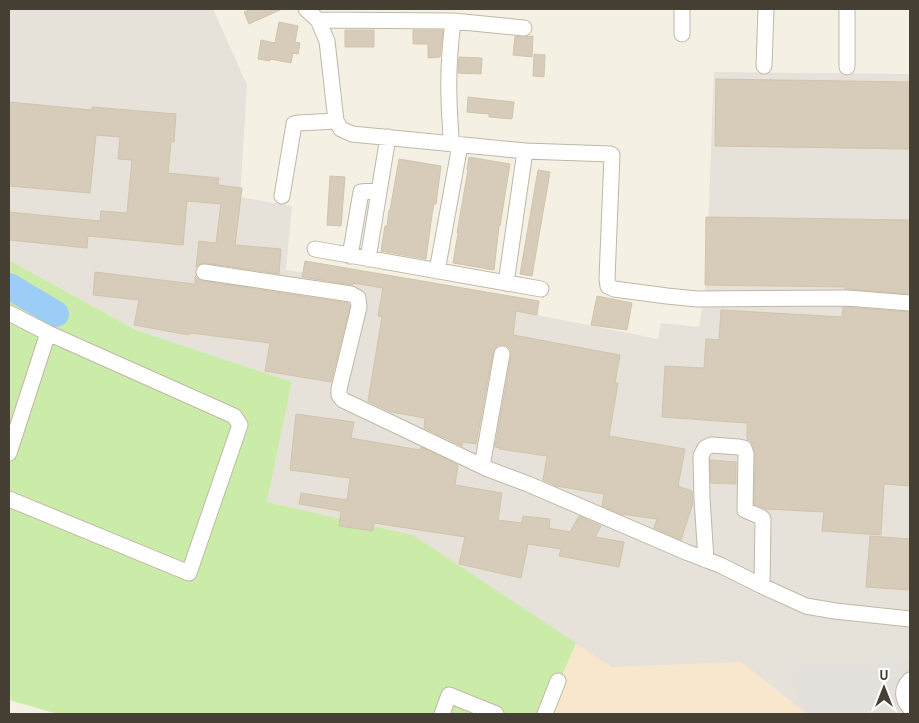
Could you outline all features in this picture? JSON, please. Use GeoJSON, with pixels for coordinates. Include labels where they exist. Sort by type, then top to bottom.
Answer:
{"type":"FeatureCollection","features":[{"type":"Feature","properties":{"kind":"street"},"geometry":{"type":"LineString","coordinates":[[306,9],[318,20],[327,41],[336,120],[342,129],[352,134],[525,151],[608,153],[612,155],[607,279],[608,286],[614,289],[697,299],[847,298],[910,303]]}},
{"type":"Feature","properties":{"kind":"street"},"geometry":{"type":"LineString","coordinates":[[682,9],[682,34]]}},
{"type":"Feature","properties":{"kind":"street"},"geometry":{"type":"LineString","coordinates":[[764,66],[766,9]]}},
{"type":"Feature","properties":{"kind":"street"},"geometry":{"type":"LineString","coordinates":[[847,9],[847,67]]}},
{"type":"Feature","properties":{"kind":"street"},"geometry":{"type":"LineString","coordinates":[[318,20],[422,15],[453,21],[524,28]]}},
{"type":"Feature","properties":{"kind":"street"},"geometry":{"type":"LineString","coordinates":[[437,271],[456,145],[449,80],[453,21]]}},
{"type":"Feature","properties":{"kind":"street"},"geometry":{"type":"LineString","coordinates":[[282,196],[294,124],[336,120]]}},
{"type":"Feature","properties":{"kind":"street"},"geometry":{"type":"LineString","coordinates":[[368,259],[388,137]]}},
{"type":"Feature","properties":{"kind":"street"},"geometry":{"type":"LineString","coordinates":[[506,283],[525,151]]}},
{"type":"Feature","properties":{"kind":"street"},"geometry":{"type":"LineString","coordinates":[[350,256],[361,192],[379,190]]}},
{"type":"Feature","properties":{"kind":"street"},"geometry":{"type":"LineString","coordinates":[[315,249],[540,289]]}},
{"type":"Feature","properties":{"kind":"street"},"geometry":{"type":"LineString","coordinates":[[204,272],[351,294],[358,298],[359,307],[339,389],[339,395],[343,400],[482,466],[720,565],[806,606],[835,611],[910,618]]}},
{"type":"Feature","properties":{"kind":"street"},"geometry":{"type":"LineString","coordinates":[[9,313],[48,333],[234,416],[240,425],[189,573],[9,499]]}},
{"type":"Feature","properties":{"kind":"street"},"geometry":{"type":"LineString","coordinates":[[9,452],[48,333]]}},
{"type":"Feature","properties":{"kind":"street"},"geometry":{"type":"LineString","coordinates":[[482,466],[502,354]]}},
{"type":"Feature","properties":{"kind":"street"},"geometry":{"type":"LineString","coordinates":[[706,560],[701,456],[705,448],[711,444],[744,448],[746,454],[744,510],[761,517],[763,520],[762,586]]}},
{"type":"Feature","properties":{"kind":"street"},"geometry":{"type":"LineString","coordinates":[[910,680],[903,691],[903,697],[910,708]]}},
{"type":"Feature","properties":{"kind":"street"},"geometry":{"type":"LineString","coordinates":[[545,714],[558,681]]}},
{"type":"Feature","properties":{"kind":"street"},"geometry":{"type":"LineString","coordinates":[[442,714],[449,695],[496,714]]}},
{"type":"Feature","properties":{"kind":"shaded area"},"geometry":{"type":"Polygon","coordinates":[[[9,9],[213,9],[247,85],[240,197],[292,206],[286,270],[371,282],[658,339],[661,323],[699,327],[706,284],[714,72],[910,74],[910,714],[807,714],[741,662],[611,667],[413,535],[267,502],[292,382],[136,330],[9,260],[9,9]]]}},
{"type":"Feature","properties":{"kind":"shaded area"},"geometry":{"type":"Polygon","coordinates":[[[576,643],[611,667],[741,662],[807,714],[545,714],[576,643]]]}},
{"type":"Feature","properties":{"kind":"shaded area"},"geometry":{"type":"Polygon","coordinates":[[[865,659],[910,660],[910,714],[808,714],[794,691],[791,673],[798,661],[859,663],[865,659]]]}},
{"type":"Feature","properties":{"kind":"green space"},"geometry":{"type":"Polygon","coordinates":[[[9,260],[136,330],[292,382],[267,502],[413,535],[576,643],[545,714],[58,714],[9,700],[9,260]]]}},
{"type":"Feature","properties":{"kind":"building"},"geometry":{"type":"Polygon","coordinates":[[[252,9],[282,9],[249,24],[244,12],[252,9]]]}},
{"type":"Feature","properties":{"kind":"building"},"geometry":{"type":"Polygon","coordinates":[[[279,22],[298,26],[295,42],[300,43],[298,54],[293,53],[291,63],[258,59],[261,40],[275,43],[279,22]]]}},
{"type":"Feature","properties":{"kind":"building"},"geometry":{"type":"Polygon","coordinates":[[[345,30],[374,30],[374,47],[345,47],[345,30]]]}},
{"type":"Feature","properties":{"kind":"building"},"geometry":{"type":"Polygon","coordinates":[[[413,30],[443,30],[440,57],[428,58],[428,44],[413,44],[413,30]]]}},
{"type":"Feature","properties":{"kind":"building"},"geometry":{"type":"Polygon","coordinates":[[[515,36],[533,36],[532,57],[513,55],[515,36]]]}},
{"type":"Feature","properties":{"kind":"building"},"geometry":{"type":"Polygon","coordinates":[[[534,54],[545,55],[544,77],[533,76],[534,54]]]}},
{"type":"Feature","properties":{"kind":"building"},"geometry":{"type":"Polygon","coordinates":[[[459,57],[482,58],[481,74],[458,73],[459,57]]]}},
{"type":"Feature","properties":{"kind":"building"},"geometry":{"type":"Polygon","coordinates":[[[716,79],[910,82],[910,149],[715,146],[716,79]]]}},
{"type":"Feature","properties":{"kind":"building"},"geometry":{"type":"Polygon","coordinates":[[[468,97],[514,102],[512,119],[489,117],[489,114],[467,112],[468,97]]]}},
{"type":"Feature","properties":{"kind":"building"},"geometry":{"type":"Polygon","coordinates":[[[9,102],[92,110],[92,107],[176,114],[174,142],[171,142],[168,173],[219,178],[218,185],[242,188],[235,245],[281,249],[279,274],[205,263],[196,267],[199,241],[216,243],[221,204],[187,201],[183,245],[88,236],[87,248],[9,240],[9,212],[100,221],[101,211],[127,213],[132,160],[118,159],[120,137],[96,135],[90,193],[9,186],[9,102]]]}},
{"type":"Feature","properties":{"kind":"building"},"geometry":{"type":"Polygon","coordinates":[[[469,157],[510,164],[499,226],[494,270],[453,263],[469,157]]]}},
{"type":"Feature","properties":{"kind":"building"},"geometry":{"type":"Polygon","coordinates":[[[399,159],[441,166],[426,259],[381,251],[399,159]]]}},
{"type":"Feature","properties":{"kind":"building"},"geometry":{"type":"Polygon","coordinates":[[[538,170],[550,172],[532,276],[520,274],[538,170]]]}},
{"type":"Feature","properties":{"kind":"building"},"geometry":{"type":"Polygon","coordinates":[[[330,176],[345,177],[341,226],[327,225],[330,176]]]}},
{"type":"Feature","properties":{"kind":"building"},"geometry":{"type":"Polygon","coordinates":[[[706,217],[910,220],[910,294],[845,289],[845,287],[705,285],[706,217]]]}},
{"type":"Feature","properties":{"kind":"building"},"geometry":{"type":"Polygon","coordinates":[[[305,261],[539,301],[537,315],[516,311],[513,335],[620,355],[615,383],[618,383],[609,436],[685,449],[678,486],[692,491],[693,503],[681,540],[654,528],[657,519],[621,514],[602,506],[604,494],[556,486],[543,480],[547,456],[495,447],[511,356],[511,350],[504,345],[498,345],[493,352],[476,444],[463,442],[462,446],[424,428],[425,418],[391,412],[368,401],[382,317],[378,316],[383,288],[302,277],[305,261]]]}},
{"type":"Feature","properties":{"kind":"building"},"geometry":{"type":"Polygon","coordinates":[[[95,272],[195,284],[195,276],[203,281],[348,303],[350,306],[331,382],[265,371],[270,343],[190,333],[189,335],[134,325],[139,300],[93,295],[95,272]]]}},
{"type":"Feature","properties":{"kind":"building"},"geometry":{"type":"Polygon","coordinates":[[[597,296],[632,303],[627,330],[591,325],[597,296]]]}},
{"type":"Feature","properties":{"kind":"building"},"geometry":{"type":"Polygon","coordinates":[[[843,307],[910,312],[910,486],[884,484],[881,535],[822,531],[824,512],[766,509],[754,504],[755,454],[751,441],[747,439],[747,423],[662,417],[665,366],[704,368],[706,339],[719,340],[721,310],[842,317],[843,307]]]}},
{"type":"Feature","properties":{"kind":"building"},"geometry":{"type":"Polygon","coordinates":[[[296,414],[354,422],[351,438],[420,450],[421,447],[458,465],[455,485],[502,493],[498,520],[522,523],[523,516],[550,519],[549,528],[570,532],[579,516],[601,526],[595,537],[624,542],[619,567],[559,556],[561,549],[528,544],[521,578],[459,564],[465,537],[374,523],[373,531],[339,526],[341,511],[299,504],[301,493],[347,500],[350,478],[290,470],[296,414]]]}},
{"type":"Feature","properties":{"kind":"building"},"geometry":{"type":"Polygon","coordinates":[[[710,460],[736,462],[736,484],[711,483],[710,460]]]}},
{"type":"Feature","properties":{"kind":"building"},"geometry":{"type":"Polygon","coordinates":[[[870,536],[910,539],[910,590],[866,587],[870,536]]]}},
{"type":"Feature","properties":{"kind":"waterway"},"geometry":{"type":"LineString","coordinates":[[9,286],[56,314]]}}]}
